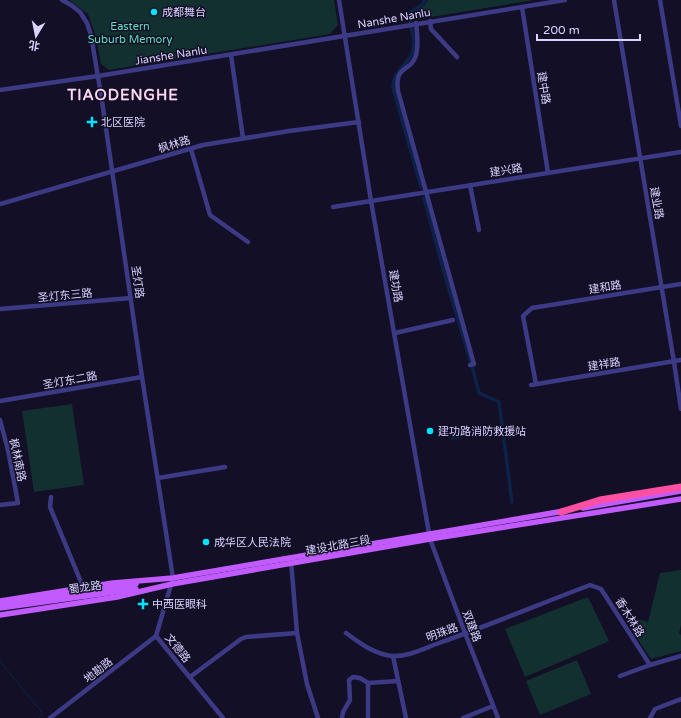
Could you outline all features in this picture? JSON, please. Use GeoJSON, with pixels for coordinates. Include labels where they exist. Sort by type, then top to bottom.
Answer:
{"type":"FeatureCollection","features":[{"type":"Feature","properties":{"kind":"highway"},"geometry":{"type":"LineString","coordinates":[[561,512],[608,499],[681,487]]}},
{"type":"Feature","properties":{"kind":"main road","name":"建设北路三段"},"geometry":{"type":"LineString","coordinates":[[0,615],[117,597],[173,581],[681,491]]}},
{"type":"Feature","properties":{"kind":"main road","name":"建设北路三段"},"geometry":{"type":"LineString","coordinates":[[430,536],[681,499]]}},
{"type":"Feature","properties":{"kind":"main road","name":"建设北路三段"},"geometry":{"type":"LineString","coordinates":[[0,601],[113,583],[173,581]]}},
{"type":"Feature","properties":{"kind":"main road"},"geometry":{"type":"LineString","coordinates":[[77,596],[173,581]]}},
{"type":"Feature","properties":{"kind":"main road","name":"蜀龙路"},"geometry":{"type":"LineString","coordinates":[[0,604],[77,596]]}},
{"type":"Feature","properties":{"kind":"main road","name":"蜀龙路"},"geometry":{"type":"LineString","coordinates":[[0,608],[77,596]]}},
{"type":"Feature","properties":{"kind":"street","name":"圣灯路"},"geometry":{"type":"LineString","coordinates":[[62,0],[80,12],[87,23],[91,35],[173,581]]}},
{"type":"Feature","properties":{"kind":"street","name":"建功路"},"geometry":{"type":"LineString","coordinates":[[339,0],[371,201],[430,536]]}},
{"type":"Feature","properties":{"kind":"street","name":"Nanshe Nanlu"},"geometry":{"type":"LineString","coordinates":[[345,36],[416,23],[564,0]]}},
{"type":"Feature","properties":{"kind":"street","name":"建业路"},"geometry":{"type":"LineString","coordinates":[[614,0],[681,409]]}},
{"type":"Feature","properties":{"kind":"street"},"geometry":{"type":"LineString","coordinates":[[660,0],[681,126]]}},
{"type":"Feature","properties":{"kind":"street","name":"建中路"},"geometry":{"type":"LineString","coordinates":[[522,7],[548,173]]}},
{"type":"Feature","properties":{"kind":"street"},"geometry":{"type":"LineString","coordinates":[[430,21],[432,29],[457,57]]}},
{"type":"Feature","properties":{"kind":"street"},"geometry":{"type":"LineString","coordinates":[[416,23],[416,56],[412,62],[399,74],[396,81],[474,364],[470,365]]}},
{"type":"Feature","properties":{"kind":"street","name":"Jianshe Nanlu"},"geometry":{"type":"LineString","coordinates":[[0,90],[98,76],[345,36]]}},
{"type":"Feature","properties":{"kind":"street"},"geometry":{"type":"LineString","coordinates":[[231,55],[243,138]]}},
{"type":"Feature","properties":{"kind":"street","name":"枫林路"},"geometry":{"type":"LineString","coordinates":[[0,204],[203,145],[359,122]]}},
{"type":"Feature","properties":{"kind":"street"},"geometry":{"type":"LineString","coordinates":[[191,149],[210,215],[248,242]]}},
{"type":"Feature","properties":{"kind":"street","name":"建兴路"},"geometry":{"type":"LineString","coordinates":[[333,207],[681,152]]}},
{"type":"Feature","properties":{"kind":"street"},"geometry":{"type":"LineString","coordinates":[[470,185],[479,230]]}},
{"type":"Feature","properties":{"kind":"street","name":"建和路"},"geometry":{"type":"LineString","coordinates":[[534,385],[523,316],[532,308],[681,284]]}},
{"type":"Feature","properties":{"kind":"street","name":"圣灯东三路"},"geometry":{"type":"LineString","coordinates":[[0,309],[131,298]]}},
{"type":"Feature","properties":{"kind":"street"},"geometry":{"type":"LineString","coordinates":[[395,333],[453,320]]}},
{"type":"Feature","properties":{"kind":"street","name":"建祥路"},"geometry":{"type":"LineString","coordinates":[[534,385],[681,360]]}},
{"type":"Feature","properties":{"kind":"street","name":"圣灯东二路"},"geometry":{"type":"LineString","coordinates":[[0,401],[142,377]]}},
{"type":"Feature","properties":{"kind":"street","name":"枫林南路"},"geometry":{"type":"LineString","coordinates":[[0,420],[8,450],[18,503],[0,505]]}},
{"type":"Feature","properties":{"kind":"street"},"geometry":{"type":"LineString","coordinates":[[158,478],[225,467]]}},
{"type":"Feature","properties":{"kind":"street"},"geometry":{"type":"LineString","coordinates":[[51,497],[50,507],[83,587]]}},
{"type":"Feature","properties":{"kind":"street","name":"双建路"},"geometry":{"type":"LineString","coordinates":[[430,536],[465,634],[498,718]]}},
{"type":"Feature","properties":{"kind":"street"},"geometry":{"type":"LineString","coordinates":[[291,561],[297,633],[307,684],[318,718]]}},
{"type":"Feature","properties":{"kind":"street","name":"文德路"},"geometry":{"type":"LineString","coordinates":[[173,581],[156,636],[223,718]]}},
{"type":"Feature","properties":{"kind":"street","name":"明珠路"},"geometry":{"type":"LineString","coordinates":[[346,634],[366,648],[393,656],[406,654],[465,634],[590,585]]}},
{"type":"Feature","properties":{"kind":"street","name":"香木林路"},"geometry":{"type":"LineString","coordinates":[[590,585],[602,589],[650,665]]}},
{"type":"Feature","properties":{"kind":"street"},"geometry":{"type":"LineString","coordinates":[[190,677],[246,636],[297,633]]}},
{"type":"Feature","properties":{"kind":"street","name":"地勘路"},"geometry":{"type":"LineString","coordinates":[[50,718],[156,636]]}},
{"type":"Feature","properties":{"kind":"street"},"geometry":{"type":"LineString","coordinates":[[393,656],[406,718]]}},
{"type":"Feature","properties":{"kind":"street"},"geometry":{"type":"LineString","coordinates":[[620,676],[681,656]]}},
{"type":"Feature","properties":{"kind":"street"},"geometry":{"type":"LineString","coordinates":[[342,718],[343,712],[350,700],[349,680],[353,678],[360,678],[368,683],[398,682]]}},
{"type":"Feature","properties":{"kind":"street"},"geometry":{"type":"LineString","coordinates":[[368,683],[368,718]]}},
{"type":"Feature","properties":{"kind":"street"},"geometry":{"type":"LineString","coordinates":[[650,718],[656,709],[681,699]]}},
{"type":"Feature","properties":{"kind":"street"},"geometry":{"type":"LineString","coordinates":[[463,718],[493,706]]}},
{"type":"Feature","properties":{"kind":"green space","name":"Eastern Suburb Memory"},"geometry":{"type":"Polygon","coordinates":[[[69,0],[334,0],[338,25],[330,34],[109,70],[101,64],[96,37],[88,14],[69,0]]]}},
{"type":"Feature","properties":{"kind":"green space"},"geometry":{"type":"Polygon","coordinates":[[[428,0],[534,0],[413,20],[412,15],[428,0]]]}},
{"type":"Feature","properties":{"kind":"green space"},"geometry":{"type":"Polygon","coordinates":[[[72,404],[84,485],[34,492],[22,411],[72,404]]]}},
{"type":"Feature","properties":{"kind":"green space"},"geometry":{"type":"Polygon","coordinates":[[[681,570],[681,625],[679,633],[681,635],[681,651],[651,659],[629,626],[634,618],[648,622],[660,573],[681,570]]]}},
{"type":"Feature","properties":{"kind":"green space"},"geometry":{"type":"Polygon","coordinates":[[[588,597],[609,641],[525,677],[505,629],[588,597]]]}},
{"type":"Feature","properties":{"kind":"green space"},"geometry":{"type":"Polygon","coordinates":[[[577,660],[591,694],[540,715],[526,681],[577,660]]]}},
{"type":"Feature","properties":{"kind":"water"},"geometry":{"type":"Polygon","coordinates":[[[458,425],[460,439],[451,440],[449,427],[458,425]]]}},
{"type":"Feature","properties":{"kind":"waterway"},"geometry":{"type":"LineString","coordinates":[[421,187],[393,88],[398,72],[408,60],[413,50],[414,41],[409,13],[422,5],[425,0]]}},
{"type":"Feature","properties":{"kind":"waterway"},"geometry":{"type":"LineString","coordinates":[[424,198],[471,363]]}},
{"type":"Feature","properties":{"kind":"waterway"},"geometry":{"type":"LineString","coordinates":[[472,366],[479,393],[499,402],[512,502]]}},
{"type":"Feature","properties":{"kind":"waterway"},"geometry":{"type":"LineString","coordinates":[[0,661],[40,710],[42,714],[39,718]]}},
{"type":"Feature","properties":{"kind":"place","name":"成都舞台"},"geometry":{"type":"Point","coordinates":[154,12]}},
{"type":"Feature","properties":{"kind":"place","name":"北区医院"},"geometry":{"type":"Point","coordinates":[92,122]}},
{"type":"Feature","properties":{"kind":"place","name":"建功路消防救援站"},"geometry":{"type":"Point","coordinates":[430,431]}},
{"type":"Feature","properties":{"kind":"place","name":"成华区人民法院"},"geometry":{"type":"Point","coordinates":[206,542]}},
{"type":"Feature","properties":{"kind":"place","name":"中西医眼科"},"geometry":{"type":"Point","coordinates":[143,604]}},
{"type":"Feature","properties":{"kind":"district","name":"TIAODENGHE"},"geometry":{"type":"Point","coordinates":[123,95]}}]}
